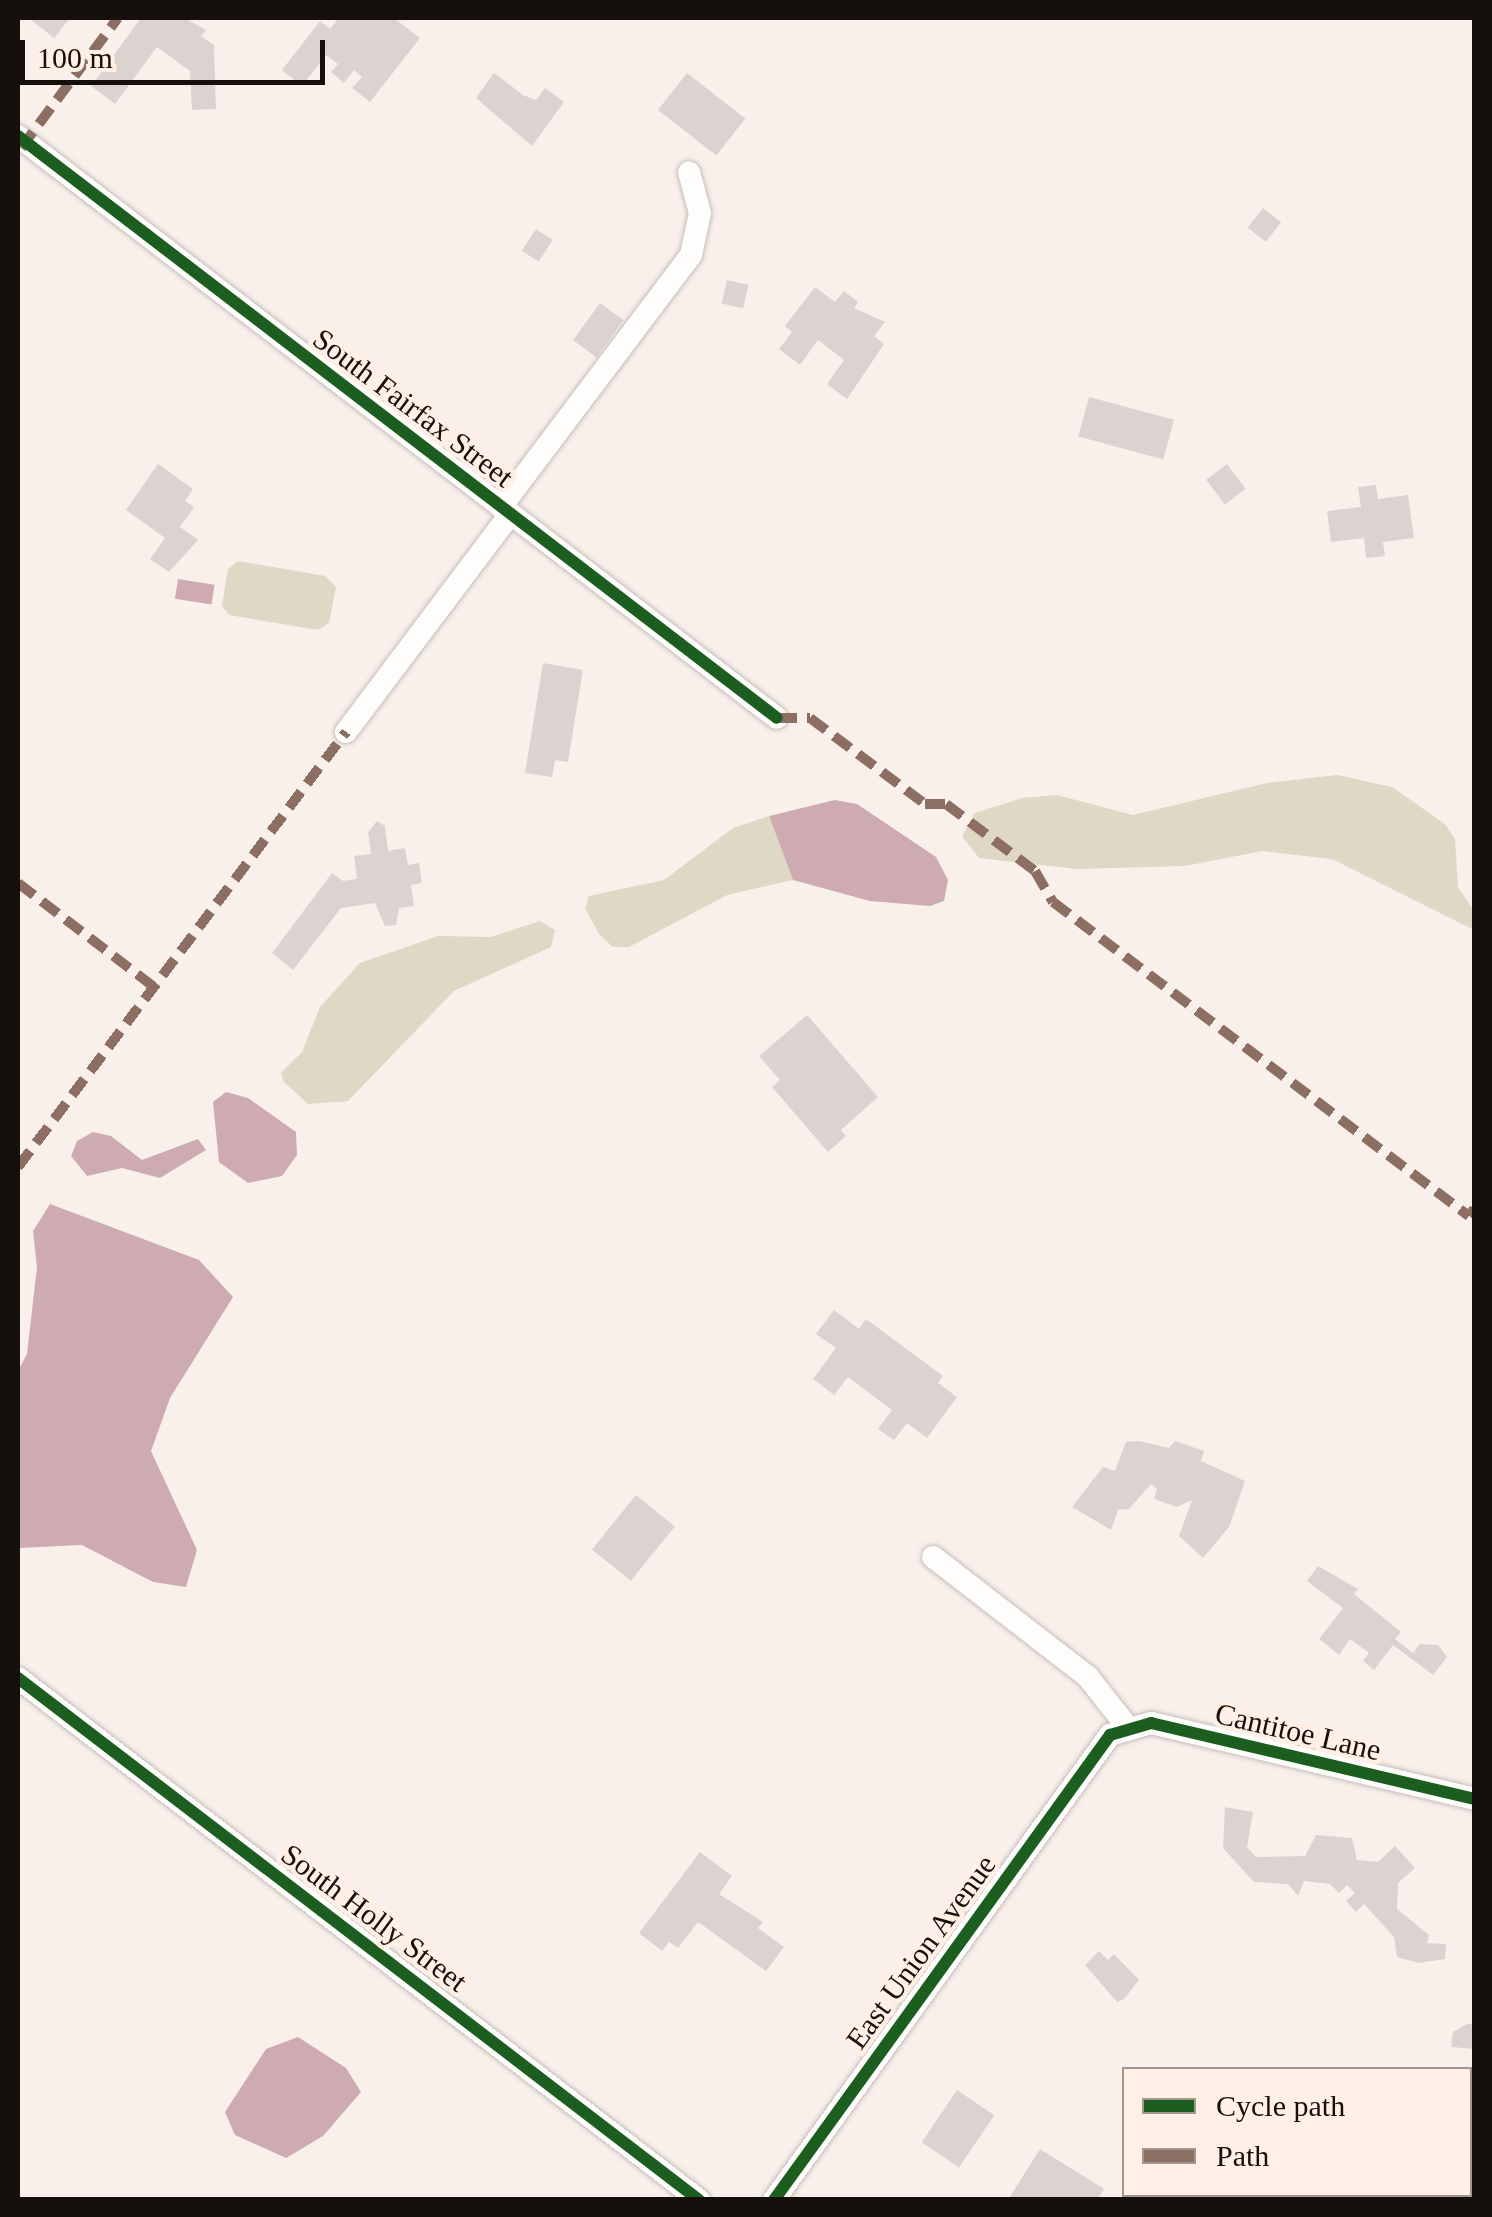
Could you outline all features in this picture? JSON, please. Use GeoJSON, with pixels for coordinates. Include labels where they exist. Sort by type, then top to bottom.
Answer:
{"type":"FeatureCollection","features":[{"type":"Feature","properties":{"kind":"street","name":"South Fairfax Street"},"geometry":{"type":"LineString","coordinates":[[18,136],[778,718]]}},
{"type":"Feature","properties":{"kind":"street"},"geometry":{"type":"LineString","coordinates":[[346,732],[691,255],[700,213],[689,172]]}},
{"type":"Feature","properties":{"kind":"street"},"geometry":{"type":"LineString","coordinates":[[934,1558],[1088,1678],[1120,1732]]}},
{"type":"Feature","properties":{"kind":"street","name":"South Holly Street"},"geometry":{"type":"LineString","coordinates":[[18,1678],[699,2200]]}},
{"type":"Feature","properties":{"kind":"street","name":"Cantitoe Lane"},"geometry":{"type":"LineString","coordinates":[[1120,1732],[1150,1723],[1474,1799]]}},
{"type":"Feature","properties":{"kind":"street","name":"East Union Avenue"},"geometry":{"type":"LineString","coordinates":[[774,2200],[1120,1732]]}},
{"type":"Feature","properties":{"kind":"shaded area"},"geometry":{"type":"Polygon","coordinates":[[[238,561],[325,576],[336,587],[329,623],[318,630],[229,615],[222,606],[228,569],[238,561]]]}},
{"type":"Feature","properties":{"kind":"shaded area"},"geometry":{"type":"Polygon","coordinates":[[[178,579],[215,585],[211,605],[175,599],[178,579]]]}},
{"type":"Feature","properties":{"kind":"shaded area"},"geometry":{"type":"Polygon","coordinates":[[[1337,775],[1392,787],[1445,824],[1455,839],[1458,887],[1474,911],[1474,930],[1332,859],[1262,851],[1185,866],[1077,869],[979,858],[962,836],[975,813],[1022,798],[1057,795],[1133,815],[1267,783],[1337,775]]]}},
{"type":"Feature","properties":{"kind":"shaded area"},"geometry":{"type":"Polygon","coordinates":[[[835,800],[857,804],[936,857],[948,880],[944,901],[930,906],[870,901],[793,880],[769,816],[835,800]]]}},
{"type":"Feature","properties":{"kind":"shaded area"},"geometry":{"type":"Polygon","coordinates":[[[769,816],[793,880],[727,895],[629,947],[613,947],[599,934],[585,908],[589,896],[664,880],[733,828],[769,816]]]}},
{"type":"Feature","properties":{"kind":"shaded area"},"geometry":{"type":"Polygon","coordinates":[[[540,921],[555,930],[551,947],[454,991],[348,1101],[308,1104],[283,1081],[281,1073],[302,1052],[320,1007],[360,963],[438,936],[491,937],[540,921]]]}},
{"type":"Feature","properties":{"kind":"shaded area"},"geometry":{"type":"Polygon","coordinates":[[[226,1092],[248,1098],[296,1132],[297,1155],[282,1176],[248,1183],[219,1162],[213,1102],[226,1092]]]}},
{"type":"Feature","properties":{"kind":"shaded area"},"geometry":{"type":"Polygon","coordinates":[[[93,1132],[111,1136],[142,1160],[198,1139],[206,1150],[160,1178],[122,1168],[87,1176],[71,1156],[77,1141],[93,1132]]]}},
{"type":"Feature","properties":{"kind":"shaded area"},"geometry":{"type":"Polygon","coordinates":[[[50,1204],[199,1260],[233,1297],[170,1398],[151,1451],[197,1550],[186,1587],[153,1582],[82,1545],[18,1548],[18,1371],[27,1354],[37,1267],[33,1231],[50,1204]]]}},
{"type":"Feature","properties":{"kind":"shaded area"},"geometry":{"type":"Polygon","coordinates":[[[298,2037],[346,2068],[361,2092],[323,2136],[286,2158],[235,2135],[225,2112],[266,2049],[298,2037]]]}},
{"type":"Feature","properties":{"kind":"building"},"geometry":{"type":"Polygon","coordinates":[[[29,18],[70,18],[54,38],[29,18]]]}},
{"type":"Feature","properties":{"kind":"building"},"geometry":{"type":"Polygon","coordinates":[[[141,18],[184,18],[206,30],[201,36],[214,45],[216,109],[192,110],[190,71],[157,47],[115,104],[91,86],[141,18]]]}},
{"type":"Feature","properties":{"kind":"building"},"geometry":{"type":"Polygon","coordinates":[[[339,18],[394,18],[420,38],[370,102],[352,88],[362,77],[354,70],[344,83],[331,72],[338,64],[326,55],[302,86],[282,70],[320,21],[330,29],[339,18]]]}},
{"type":"Feature","properties":{"kind":"building"},"geometry":{"type":"Polygon","coordinates":[[[494,73],[523,95],[536,100],[545,88],[564,102],[532,146],[476,98],[494,73]]]}},
{"type":"Feature","properties":{"kind":"building"},"geometry":{"type":"Polygon","coordinates":[[[687,73],[745,119],[716,156],[658,110],[687,73]]]}},
{"type":"Feature","properties":{"kind":"building"},"geometry":{"type":"Polygon","coordinates":[[[1263,208],[1281,222],[1266,242],[1248,228],[1263,208]]]}},
{"type":"Feature","properties":{"kind":"building"},"geometry":{"type":"Polygon","coordinates":[[[536,229],[553,240],[539,262],[522,251],[536,229]]]}},
{"type":"Feature","properties":{"kind":"building"},"geometry":{"type":"Polygon","coordinates":[[[727,280],[748,285],[743,308],[722,303],[727,280]]]}},
{"type":"Feature","properties":{"kind":"building"},"geometry":{"type":"Polygon","coordinates":[[[815,287],[835,302],[844,291],[858,302],[854,308],[885,322],[874,336],[884,344],[847,399],[827,384],[844,360],[818,340],[800,365],[779,349],[792,332],[785,326],[815,287]]]}},
{"type":"Feature","properties":{"kind":"building"},"geometry":{"type":"Polygon","coordinates":[[[600,303],[623,320],[596,357],[573,340],[600,303]]]}},
{"type":"Feature","properties":{"kind":"building"},"geometry":{"type":"Polygon","coordinates":[[[1089,397],[1174,420],[1163,459],[1078,437],[1089,397]]]}},
{"type":"Feature","properties":{"kind":"building"},"geometry":{"type":"Polygon","coordinates":[[[158,464],[193,489],[185,501],[194,507],[180,527],[198,540],[169,572],[150,559],[165,538],[126,510],[158,464]]]}},
{"type":"Feature","properties":{"kind":"building"},"geometry":{"type":"Polygon","coordinates":[[[1227,464],[1246,489],[1225,504],[1206,480],[1227,464]]]}},
{"type":"Feature","properties":{"kind":"building"},"geometry":{"type":"Polygon","coordinates":[[[1376,485],[1378,499],[1408,495],[1414,538],[1383,542],[1385,556],[1366,558],[1364,538],[1331,542],[1327,511],[1361,507],[1358,487],[1376,485]]]}},
{"type":"Feature","properties":{"kind":"building"},"geometry":{"type":"Polygon","coordinates":[[[543,663],[583,670],[568,762],[555,760],[552,777],[525,773],[543,663]]]}},
{"type":"Feature","properties":{"kind":"building"},"geometry":{"type":"Polygon","coordinates":[[[377,821],[385,826],[388,851],[405,848],[408,865],[419,863],[422,883],[411,885],[414,906],[399,908],[396,925],[385,926],[375,903],[341,908],[293,970],[272,953],[332,873],[343,881],[357,879],[354,856],[371,854],[368,832],[377,821]]]}},
{"type":"Feature","properties":{"kind":"building"},"geometry":{"type":"Polygon","coordinates":[[[807,1015],[878,1097],[841,1130],[846,1136],[828,1152],[772,1087],[780,1080],[759,1056],[807,1015]]]}},
{"type":"Feature","properties":{"kind":"building"},"geometry":{"type":"Polygon","coordinates":[[[834,1310],[859,1329],[866,1319],[943,1376],[938,1383],[957,1397],[927,1438],[907,1423],[894,1440],[878,1429],[892,1410],[848,1377],[834,1395],[813,1379],[836,1348],[816,1334],[834,1310]]]}},
{"type":"Feature","properties":{"kind":"building"},"geometry":{"type":"Polygon","coordinates":[[[1175,1441],[1204,1451],[1201,1461],[1245,1481],[1229,1527],[1203,1558],[1179,1536],[1192,1500],[1177,1507],[1154,1499],[1157,1489],[1151,1484],[1129,1509],[1118,1510],[1111,1530],[1072,1507],[1103,1467],[1115,1471],[1126,1442],[1169,1448],[1175,1441]]]}},
{"type":"Feature","properties":{"kind":"building"},"geometry":{"type":"Polygon","coordinates":[[[636,1495],[675,1526],[631,1581],[592,1549],[636,1495]]]}},
{"type":"Feature","properties":{"kind":"building"},"geometry":{"type":"Polygon","coordinates":[[[1318,1566],[1358,1589],[1354,1594],[1401,1632],[1395,1639],[1413,1653],[1420,1644],[1438,1645],[1447,1657],[1433,1675],[1393,1645],[1374,1670],[1363,1661],[1369,1653],[1350,1639],[1339,1655],[1319,1639],[1343,1608],[1307,1581],[1318,1566]]]}},
{"type":"Feature","properties":{"kind":"building"},"geometry":{"type":"Polygon","coordinates":[[[1225,1807],[1253,1812],[1247,1847],[1256,1857],[1305,1856],[1316,1835],[1352,1838],[1357,1860],[1378,1862],[1395,1846],[1415,1868],[1398,1883],[1397,1909],[1429,1935],[1427,1943],[1446,1944],[1445,1959],[1418,1963],[1397,1957],[1394,1937],[1364,1904],[1356,1912],[1346,1901],[1355,1893],[1347,1885],[1339,1893],[1330,1884],[1304,1881],[1298,1896],[1288,1884],[1254,1882],[1223,1848],[1225,1807]]]}},
{"type":"Feature","properties":{"kind":"building"},"geometry":{"type":"Polygon","coordinates":[[[700,1852],[732,1876],[719,1894],[763,1922],[758,1928],[784,1947],[766,1971],[698,1922],[678,1948],[669,1942],[662,1951],[639,1933],[700,1852]]]}},
{"type":"Feature","properties":{"kind":"building"},"geometry":{"type":"Polygon","coordinates":[[[1099,1951],[1108,1960],[1114,1954],[1139,1980],[1124,1999],[1117,2002],[1085,1965],[1099,1951]]]}},
{"type":"Feature","properties":{"kind":"building"},"geometry":{"type":"Polygon","coordinates":[[[1474,2024],[1474,2049],[1451,2047],[1453,2032],[1474,2024]]]}},
{"type":"Feature","properties":{"kind":"building"},"geometry":{"type":"Polygon","coordinates":[[[957,2090],[994,2115],[959,2167],[922,2142],[957,2090]]]}},
{"type":"Feature","properties":{"kind":"building"},"geometry":{"type":"Polygon","coordinates":[[[1040,2149],[1104,2189],[1097,2200],[1008,2200],[1040,2149]]]}},
{"type":"Feature","properties":{"kind":"marked path"},"geometry":{"type":"LineString","coordinates":[[21,148],[118,18]]}},
{"type":"Feature","properties":{"kind":"marked path"},"geometry":{"type":"LineString","coordinates":[[777,718],[810,718],[925,804],[946,804],[1035,871],[1053,902],[1469,1216],[1474,1209]]}},
{"type":"Feature","properties":{"kind":"marked path"},"geometry":{"type":"LineString","coordinates":[[18,1167],[346,732]]}},
{"type":"Feature","properties":{"kind":"marked path"},"geometry":{"type":"LineString","coordinates":[[18,883],[154,987]]}},
{"type":"Feature","properties":{"kind":"cycle path"},"geometry":{"type":"LineString","coordinates":[[18,136],[777,718]]}},
{"type":"Feature","properties":{"kind":"cycle path"},"geometry":{"type":"LineString","coordinates":[[18,1678],[699,2200]]}},
{"type":"Feature","properties":{"kind":"cycle path"},"geometry":{"type":"LineString","coordinates":[[774,2200],[1110,1735],[1151,1723],[1474,1799]]}}]}
